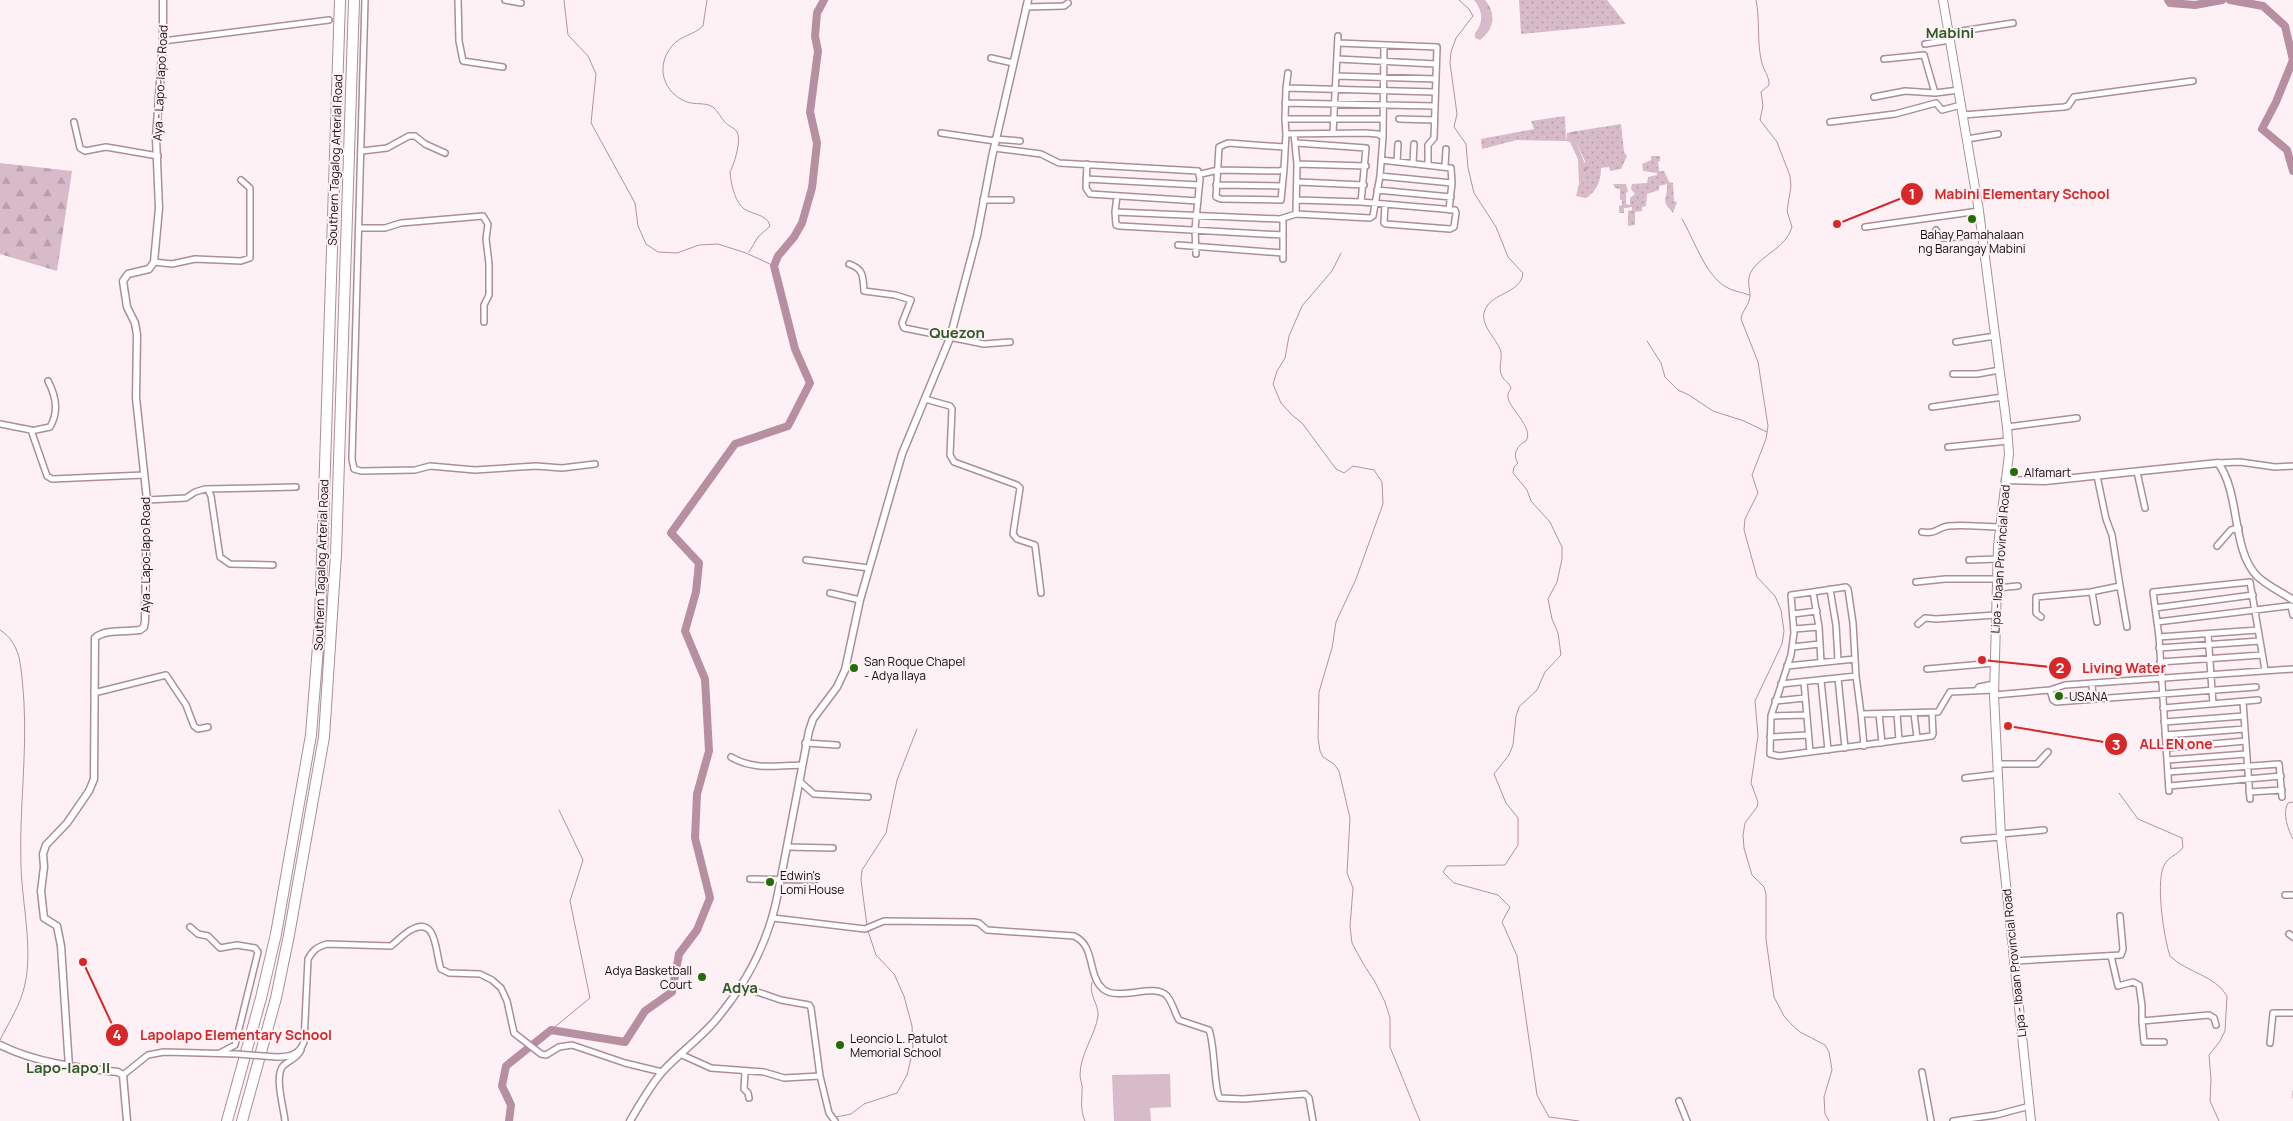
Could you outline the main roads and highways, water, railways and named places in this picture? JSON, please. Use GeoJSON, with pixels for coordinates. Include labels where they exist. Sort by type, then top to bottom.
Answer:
{"type":"FeatureCollection","features":[{"type":"Feature","properties":{"kind":"highway","name":"Southern Tagalog Arterial Road"},"geometry":{"type":"LineString","coordinates":[[227,1121],[262,998],[276,934],[311,735],[320,621],[340,0]]}},
{"type":"Feature","properties":{"kind":"highway","name":"Southern Tagalog Arterial Road"},"geometry":{"type":"LineString","coordinates":[[242,1121],[278,989],[324,737],[336,554],[354,0]]}},
{"type":"Feature","properties":{"kind":"main road","name":"Lipa - Ibaan Provincial Road"},"geometry":{"type":"LineString","coordinates":[[1943,0],[1962,105],[1982,235],[2007,428],[2009,454],[1998,559],[1995,662],[1992,689],[1999,774],[2001,836],[2031,1121]]}},
{"type":"Feature","properties":{"kind":"waterway"},"geometry":{"type":"LineString","coordinates":[[564,0],[568,35],[588,56],[596,74],[591,123],[635,203],[638,226],[646,244],[658,252],[677,253],[699,245],[718,244],[746,253],[774,266]]}},
{"type":"Feature","properties":{"kind":"waterway"},"geometry":{"type":"LineString","coordinates":[[707,0],[703,26],[683,37],[672,46],[664,62],[664,78],[667,86],[679,98],[690,103],[713,107],[726,123],[737,132],[738,146],[730,172],[735,195],[744,209],[762,216],[770,226],[758,237],[749,252]]}},
{"type":"Feature","properties":{"kind":"waterway"},"geometry":{"type":"LineString","coordinates":[[509,1121],[511,1105],[502,1086],[506,1066],[551,1030],[625,1042],[645,1011],[672,992],[679,954],[697,930],[710,898],[695,838],[697,794],[709,751],[705,679],[685,631],[696,592],[699,563],[671,533],[735,444],[788,426],[810,383],[795,349],[774,266],[778,256],[794,237],[802,223],[812,188],[817,143],[810,112],[818,51],[815,36],[817,13],[824,0]]}},
{"type":"Feature","properties":{"kind":"waterway"},"geometry":{"type":"LineString","coordinates":[[1459,0],[1469,9],[1473,16],[1456,38],[1451,52],[1450,63],[1457,114],[1454,127],[1466,144],[1468,168],[1474,193],[1496,227],[1508,257],[1523,273],[1517,285],[1489,304],[1485,310],[1484,320],[1501,352],[1501,373],[1511,388],[1508,394],[1509,400],[1524,423],[1528,435],[1526,441],[1516,451],[1515,457],[1518,463],[1514,467],[1513,473],[1527,490],[1531,501],[1550,522],[1562,547],[1562,559],[1557,582],[1548,599],[1552,619],[1558,633],[1561,655],[1545,672],[1537,690],[1519,707],[1516,716],[1513,745],[1509,755],[1494,774],[1506,803],[1518,818],[1518,845],[1505,865],[1447,866],[1443,872],[1454,883],[1498,895],[1510,907],[1502,922],[1517,956],[1537,1095],[1549,1117],[1579,1121]]}},
{"type":"Feature","properties":{"kind":"waterway"},"geometry":{"type":"LineString","coordinates":[[1756,0],[1760,52],[1769,82],[1769,85],[1761,92],[1763,106],[1760,120],[1777,142],[1790,176],[1791,186],[1787,211],[1792,227],[1785,240],[1762,259],[1750,273],[1750,297],[1741,319],[1758,362],[1768,426],[1766,439],[1752,475],[1758,493],[1745,519],[1744,530],[1757,577],[1775,596],[1781,610],[1784,631],[1782,644],[1755,701],[1758,736],[1751,783],[1758,802],[1757,807],[1745,823],[1743,835],[1744,848],[1752,875],[1764,887],[1766,894],[1766,939],[1774,997],[1784,1016],[1792,1025],[1800,1032],[1825,1045],[1829,1052],[1832,1070],[1824,1097],[1825,1114],[1829,1121]]}},
{"type":"Feature","properties":{"kind":"waterway"},"geometry":{"type":"LineString","coordinates":[[2168,0],[2170,3],[2195,5],[2222,0]]}},
{"type":"Feature","properties":{"kind":"waterway"},"geometry":{"type":"LineString","coordinates":[[2230,0],[2263,6],[2285,26],[2293,60],[2276,102],[2262,129],[2287,150],[2293,171]]}},
{"type":"Feature","properties":{"kind":"waterway"},"geometry":{"type":"LineString","coordinates":[[1682,219],[1712,274],[1728,288],[1749,295]]}},
{"type":"Feature","properties":{"kind":"waterway"},"geometry":{"type":"LineString","coordinates":[[1341,253],[1332,271],[1302,306],[1289,336],[1285,358],[1277,371],[1273,384],[1281,403],[1302,423],[1336,469],[1344,473],[1353,466],[1374,470],[1382,482],[1383,504],[1356,579],[1336,622],[1332,648],[1319,692],[1318,738],[1323,757],[1334,764],[1339,771],[1350,818],[1347,873],[1353,888],[1350,926],[1352,943],[1385,1002],[1390,1018],[1390,1047],[1420,1121]]}},
{"type":"Feature","properties":{"kind":"waterway"},"geometry":{"type":"LineString","coordinates":[[1647,341],[1661,363],[1665,377],[1678,390],[1713,411],[1744,421],[1767,432]]}},
{"type":"Feature","properties":{"kind":"waterway"},"geometry":{"type":"LineString","coordinates":[[0,630],[10,638],[16,649],[23,686],[25,744],[21,866],[28,956],[23,991],[18,1006],[0,1040]]}},
{"type":"Feature","properties":{"kind":"waterway"},"geometry":{"type":"LineString","coordinates":[[867,926],[861,880],[862,870],[886,833],[897,780],[917,729]]}},
{"type":"Feature","properties":{"kind":"waterway"},"geometry":{"type":"LineString","coordinates":[[2119,793],[2138,819],[2182,838],[2183,847],[2166,862],[2162,869],[2161,908],[2170,956],[2177,962],[2215,983],[2227,996],[2225,1031],[2209,1055],[2210,1101],[2219,1121]]}},
{"type":"Feature","properties":{"kind":"waterway"},"geometry":{"type":"LineString","coordinates":[[2293,802],[2288,803],[2286,807],[2288,826],[2293,839]]}},
{"type":"Feature","properties":{"kind":"waterway"},"geometry":{"type":"LineString","coordinates":[[551,1030],[590,998],[570,901],[583,860],[559,810]]}},
{"type":"Feature","properties":{"kind":"waterway"},"geometry":{"type":"LineString","coordinates":[[836,1117],[851,1114],[864,1104],[897,1093],[907,1075],[913,1050],[912,1026],[904,996],[894,974],[876,955],[868,931]]}},
{"type":"Feature","properties":{"kind":"waterway"},"geometry":{"type":"LineString","coordinates":[[1085,1121],[1082,1109],[1081,1067],[1098,1016],[1091,991],[1092,982]]}},
{"type":"Feature","properties":{"kind":"waterway"},"geometry":{"type":"LineString","coordinates":[[2293,1091],[2293,1098]]}},
{"type":"Feature","properties":{"kind":"place","name":"Bahay Pamahalaan ng Barangay Mabini"},"geometry":{"type":"Point","coordinates":[1972,219]}},
{"type":"Feature","properties":{"kind":"place","name":"Mabini Elementary School"},"geometry":{"type":"Point","coordinates":[1837,224]}},
{"type":"Feature","properties":{"kind":"place","name":"Alfamart"},"geometry":{"type":"Point","coordinates":[2014,472]}},
{"type":"Feature","properties":{"kind":"place","name":"Living Water"},"geometry":{"type":"Point","coordinates":[1982,660]}},
{"type":"Feature","properties":{"kind":"place","name":"San Roque Chapel - Adya Ilaya"},"geometry":{"type":"Point","coordinates":[854,668]}},
{"type":"Feature","properties":{"kind":"place","name":"USANA"},"geometry":{"type":"Point","coordinates":[2059,696]}},
{"type":"Feature","properties":{"kind":"place","name":"ALL EN one"},"geometry":{"type":"Point","coordinates":[2008,726]}},
{"type":"Feature","properties":{"kind":"place","name":"Edwin's Lomi House"},"geometry":{"type":"Point","coordinates":[770,882]}},
{"type":"Feature","properties":{"kind":"place","name":"Lapolapo Elementary School"},"geometry":{"type":"Point","coordinates":[83,962]}},
{"type":"Feature","properties":{"kind":"place","name":"Adya Basketball Court"},"geometry":{"type":"Point","coordinates":[702,977]}},
{"type":"Feature","properties":{"kind":"place","name":"Leoncio L. Patulot Memorial School"},"geometry":{"type":"Point","coordinates":[840,1045]}},
{"type":"Feature","properties":{"kind":"district","name":"Mabini"},"geometry":{"type":"Point","coordinates":[1950,32]}},
{"type":"Feature","properties":{"kind":"district","name":"Quezon"},"geometry":{"type":"Point","coordinates":[957,332]}},
{"type":"Feature","properties":{"kind":"district","name":"Adya"},"geometry":{"type":"Point","coordinates":[740,987]}},
{"type":"Feature","properties":{"kind":"district","name":"Lapo-lapo II"},"geometry":{"type":"Point","coordinates":[68,1067]}}]}
